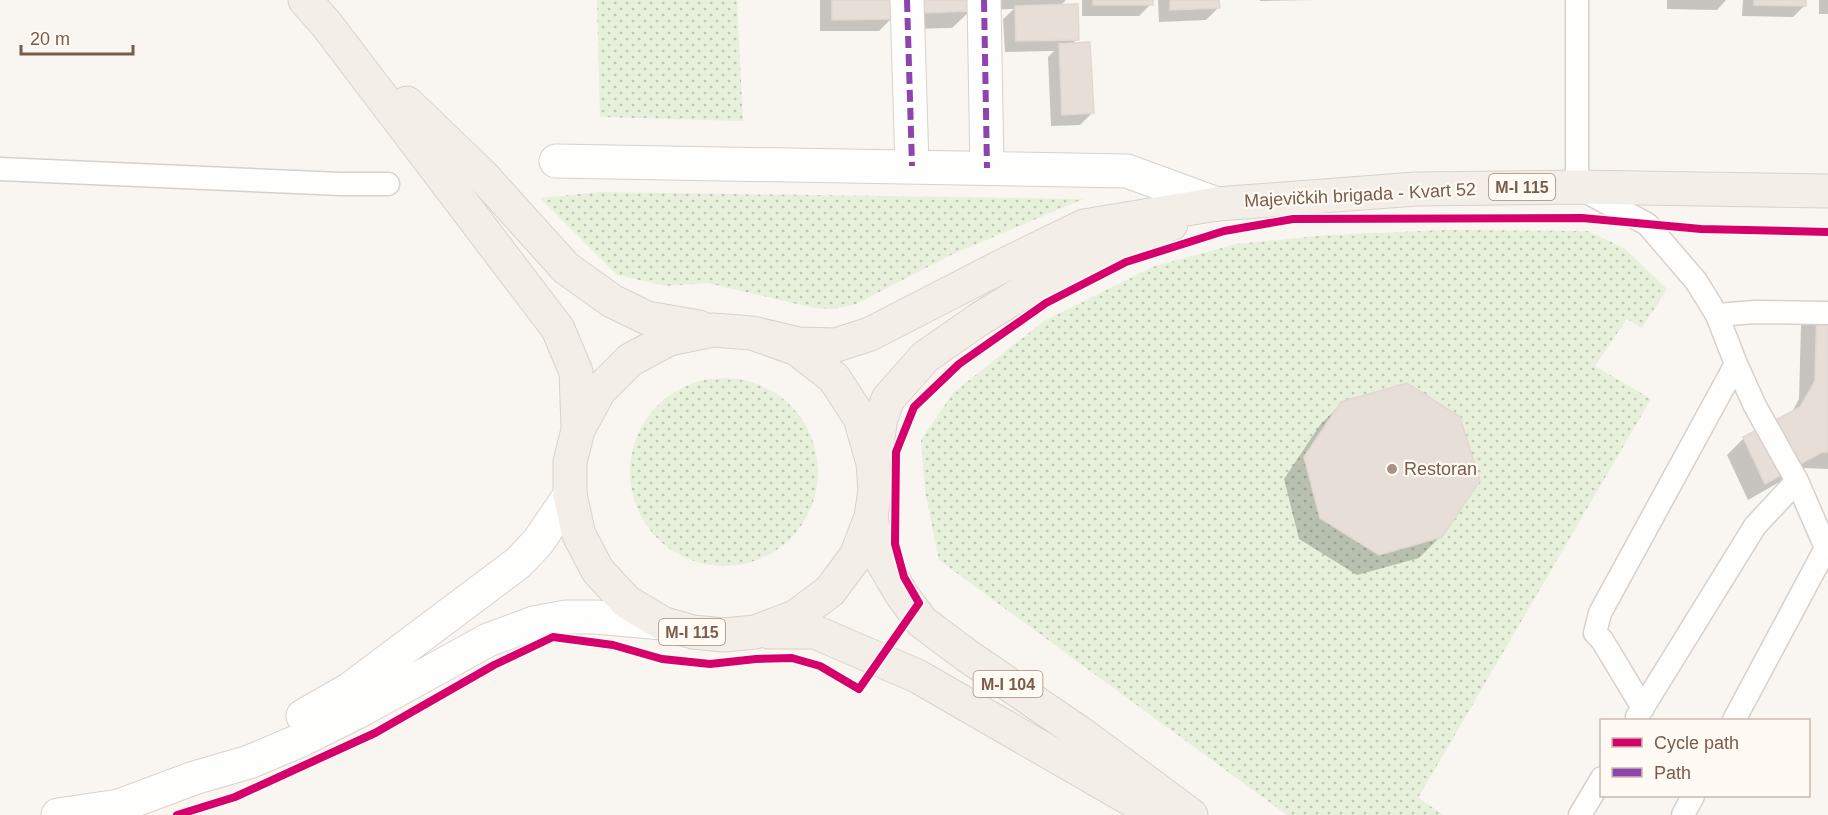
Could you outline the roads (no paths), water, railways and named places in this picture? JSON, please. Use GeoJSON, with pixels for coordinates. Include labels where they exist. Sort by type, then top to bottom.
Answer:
{"type":"FeatureCollection","features":[{"type":"Feature","properties":{"kind":"main road","name":"M-I 115"},"geometry":{"type":"LineString","coordinates":[[305,0],[327,25],[558,329],[576,372],[578,430]]}},
{"type":"Feature","properties":{"kind":"main road"},"geometry":{"type":"LineString","coordinates":[[907,0],[912,166]]}},
{"type":"Feature","properties":{"kind":"main road"},"geometry":{"type":"LineString","coordinates":[[984,0],[987,168]]}},
{"type":"Feature","properties":{"kind":"main road","name":"M-I 115"},"geometry":{"type":"LineString","coordinates":[[327,25],[482,175],[566,268],[612,301],[647,318],[713,330],[752,333],[799,344],[836,345],[870,334],[1084,226],[1216,204]]}},
{"type":"Feature","properties":{"kind":"main road"},"geometry":{"type":"LineString","coordinates":[[556,161],[1127,171],[1216,204]]}},
{"type":"Feature","properties":{"kind":"main road","name":"Majevičkih brigada - Kvart 52"},"geometry":{"type":"LineString","coordinates":[[1216,204],[1416,189],[1577,187],[1828,191]]}},
{"type":"Feature","properties":{"kind":"main road","name":"M-I 115"},"geometry":{"type":"LineString","coordinates":[[873,463],[881,418],[888,399],[925,357],[978,320],[1043,280],[1216,204]]}},
{"type":"Feature","properties":{"kind":"main road","name":"M-I 115"},"geometry":{"type":"LineString","coordinates":[[713,330],[669,339],[630,360],[599,391],[578,430],[570,462],[570,495],[579,535],[598,571],[627,602],[662,623],[693,632],[724,635],[755,632],[795,617],[830,591],[856,556],[871,517],[875,490],[873,463],[860,418],[834,378],[797,349],[752,333]]}},
{"type":"Feature","properties":{"kind":"main road"},"geometry":{"type":"LineString","coordinates":[[194,778],[350,689],[453,614],[518,563],[538,542],[570,495]]}},
{"type":"Feature","properties":{"kind":"main road","name":"M-I 104"},"geometry":{"type":"LineString","coordinates":[[871,517],[879,556],[902,595],[922,622],[1083,735],[1191,815]]}},
{"type":"Feature","properties":{"kind":"main road"},"geometry":{"type":"LineString","coordinates":[[58,815],[119,806],[194,778],[249,762],[299,741],[488,640],[534,623],[566,617],[596,617],[662,623]]}},
{"type":"Feature","properties":{"kind":"main road","name":"M-I 104"},"geometry":{"type":"LineString","coordinates":[[755,632],[815,632],[917,676],[1158,815]]}},
{"type":"Feature","properties":{"kind":"lane"},"geometry":{"type":"LineString","coordinates":[[1577,0],[1577,187],[1647,224],[1696,281],[1717,315],[1755,406],[1797,481],[1827,546],[1735,719]]}},
{"type":"Feature","properties":{"kind":"lane"},"geometry":{"type":"LineString","coordinates":[[0,169],[341,184],[388,184]]}},
{"type":"Feature","properties":{"kind":"lane"},"geometry":{"type":"LineString","coordinates":[[1717,315],[1755,312],[1828,313]]}},
{"type":"Feature","properties":{"kind":"lane"},"geometry":{"type":"LineString","coordinates":[[1639,714],[1602,640],[1595,633],[1600,613],[1736,364]]}},
{"type":"Feature","properties":{"kind":"lane"},"geometry":{"type":"LineString","coordinates":[[1639,714],[1755,526],[1797,481]]}},
{"type":"Feature","properties":{"kind":"lane"},"geometry":{"type":"LineString","coordinates":[[1580,815],[1600,781]]}},
{"type":"Feature","properties":{"kind":"lane"},"geometry":{"type":"LineString","coordinates":[[1683,815],[1693,797]]}},
{"type":"Feature","properties":{"kind":"place","name":"Restoran"},"geometry":{"type":"Point","coordinates":[1392,469]}}]}
